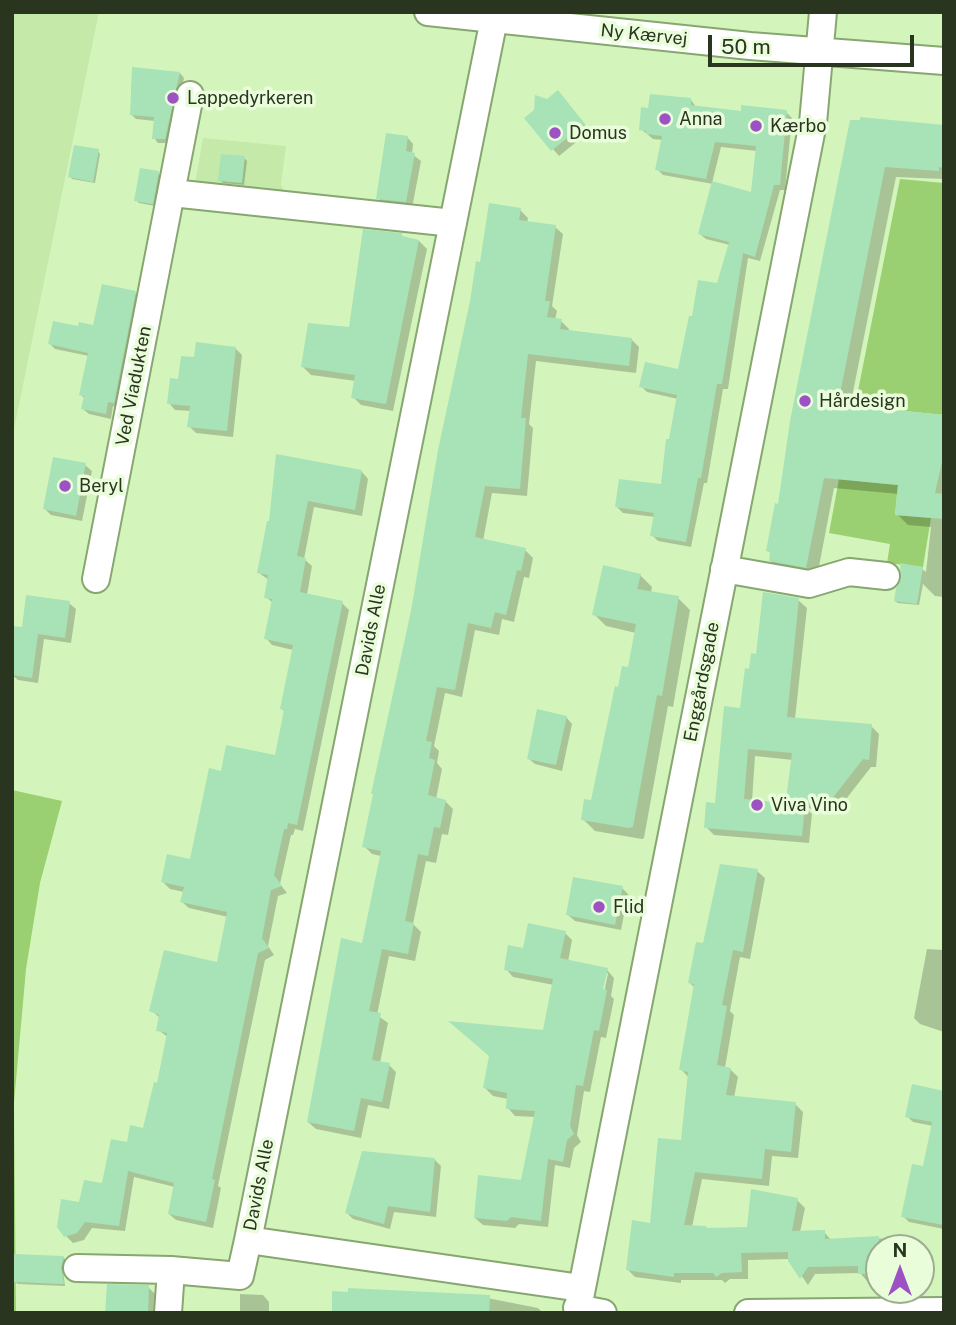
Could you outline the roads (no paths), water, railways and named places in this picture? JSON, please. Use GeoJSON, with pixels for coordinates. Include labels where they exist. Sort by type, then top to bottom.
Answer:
{"type":"FeatureCollection","features":[{"type":"Feature","properties":{"kind":"street","name":"Ny Kærvej"},"geometry":{"type":"LineString","coordinates":[[428,12],[750,46],[944,61]]}},
{"type":"Feature","properties":{"kind":"street","name":"Enggårdsgade"},"geometry":{"type":"LineString","coordinates":[[585,1306],[724,569],[813,123],[823,12]]}},
{"type":"Feature","properties":{"kind":"street","name":"Davids Alle"},"geometry":{"type":"LineString","coordinates":[[78,1268],[171,1270],[240,1276],[494,19]]}},
{"type":"Feature","properties":{"kind":"street","name":"Ved Viadukten"},"geometry":{"type":"LineString","coordinates":[[96,579],[190,95]]}},
{"type":"Feature","properties":{"kind":"street"},"geometry":{"type":"LineString","coordinates":[[172,193],[453,223]]}},
{"type":"Feature","properties":{"kind":"street"},"geometry":{"type":"LineString","coordinates":[[724,569],[809,584],[849,572],[886,576]]}},
{"type":"Feature","properties":{"kind":"street","name":"Davids Alle"},"geometry":{"type":"LineString","coordinates":[[248,1240],[585,1306]]}},
{"type":"Feature","properties":{"kind":"street"},"geometry":{"type":"LineString","coordinates":[[168,1313],[171,1270]]}},
{"type":"Feature","properties":{"kind":"street"},"geometry":{"type":"LineString","coordinates":[[748,1313],[944,1311]]}},
{"type":"Feature","properties":{"kind":"place","name":"Lappedyrkeren"},"geometry":{"type":"Point","coordinates":[173,98]}},
{"type":"Feature","properties":{"kind":"place","name":"Anna"},"geometry":{"type":"Point","coordinates":[665,119]}},
{"type":"Feature","properties":{"kind":"place","name":"Kærbo"},"geometry":{"type":"Point","coordinates":[756,126]}},
{"type":"Feature","properties":{"kind":"place","name":"Domus"},"geometry":{"type":"Point","coordinates":[555,133]}},
{"type":"Feature","properties":{"kind":"place","name":"Hårdesign"},"geometry":{"type":"Point","coordinates":[805,401]}},
{"type":"Feature","properties":{"kind":"place","name":"Beryl"},"geometry":{"type":"Point","coordinates":[65,486]}},
{"type":"Feature","properties":{"kind":"place","name":"Viva Vino"},"geometry":{"type":"Point","coordinates":[757,805]}},
{"type":"Feature","properties":{"kind":"place","name":"Flid"},"geometry":{"type":"Point","coordinates":[599,907]}}]}
